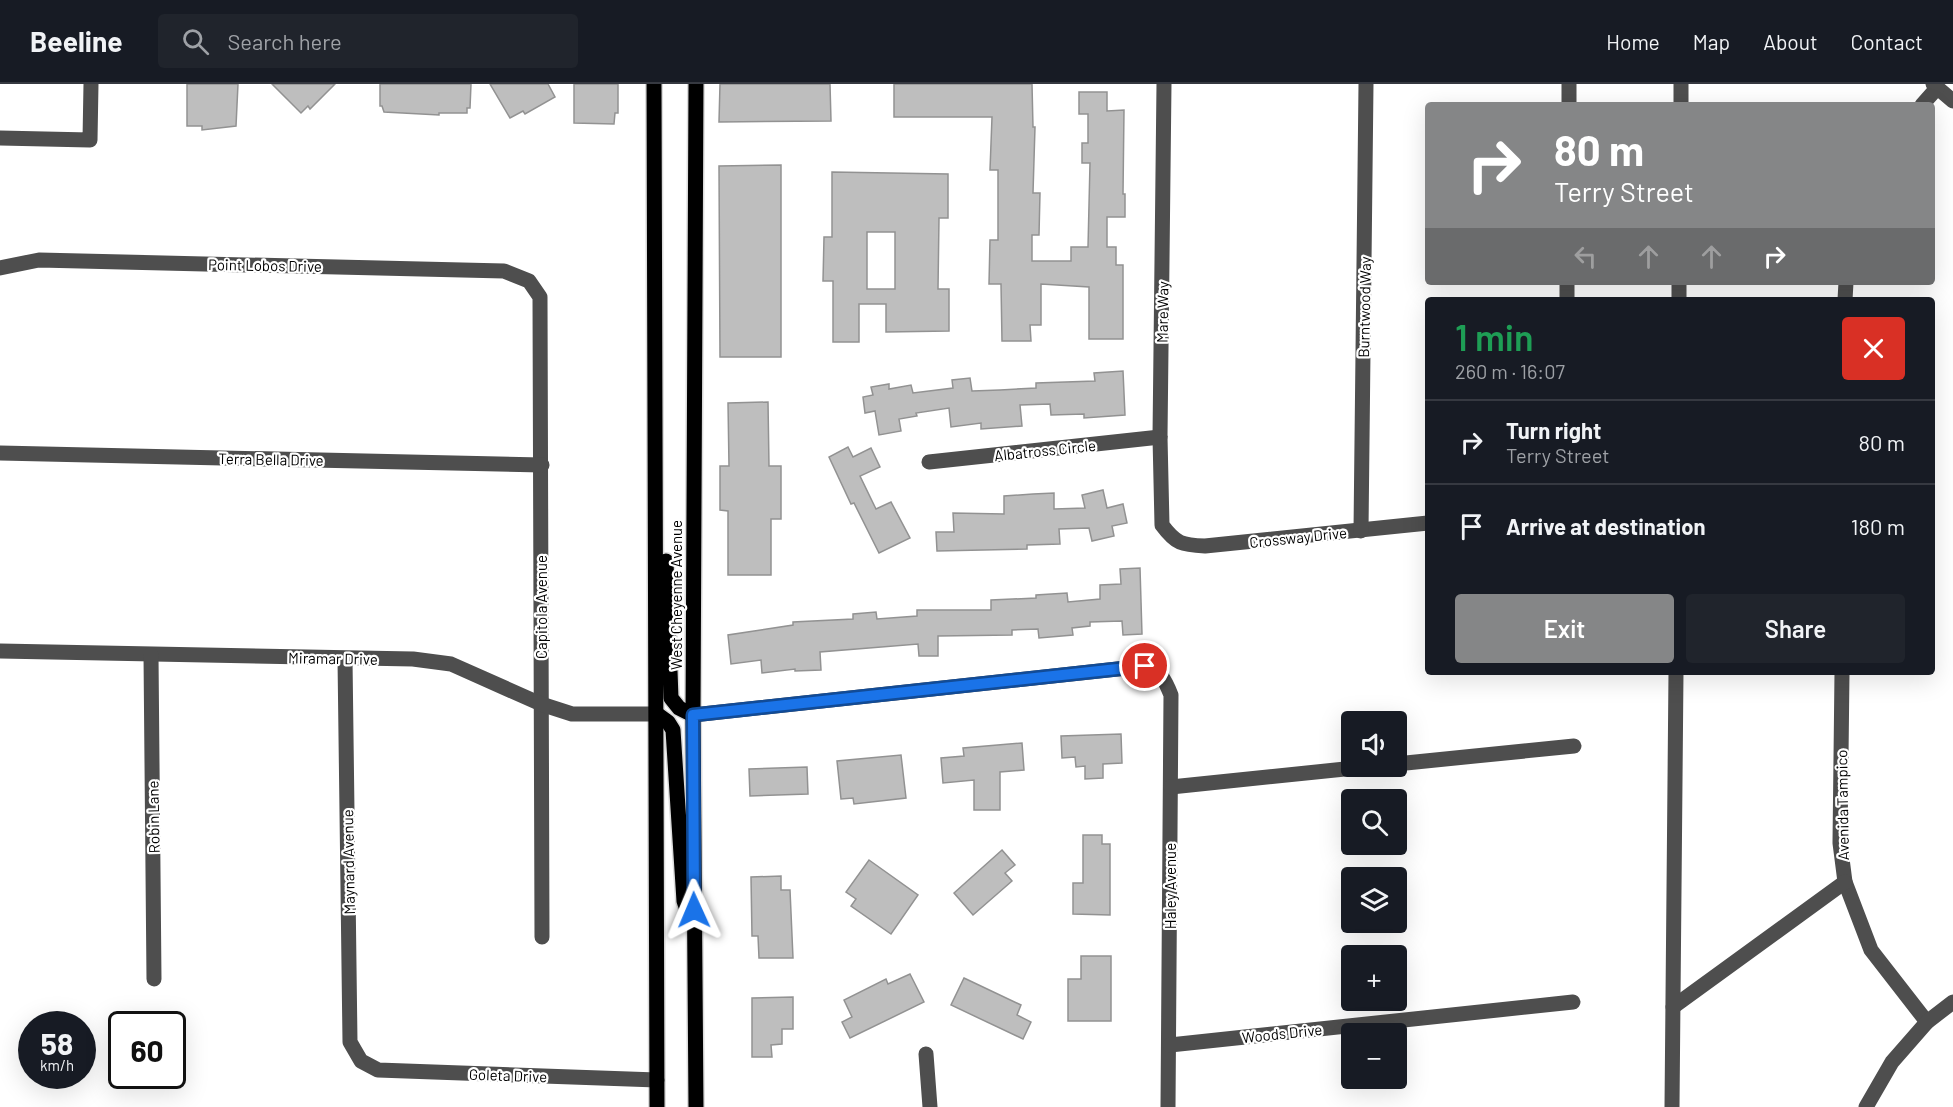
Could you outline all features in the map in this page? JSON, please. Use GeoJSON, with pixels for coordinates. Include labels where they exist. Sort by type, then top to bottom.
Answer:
{"type":"FeatureCollection","features":[{"type":"Feature","properties":{"kind":"main road","name":"West Cheyenne Avenue"},"geometry":{"type":"LineString","coordinates":[[654,84],[657,1107]]}},
{"type":"Feature","properties":{"kind":"main road","name":"West Cheyenne Avenue"},"geometry":{"type":"LineString","coordinates":[[696,84],[693,715],[696,1107]]}},
{"type":"Feature","properties":{"kind":"main road"},"geometry":{"type":"LineString","coordinates":[[656,466],[664,500],[671,698],[679,708],[693,715]]}},
{"type":"Feature","properties":{"kind":"main road"},"geometry":{"type":"LineString","coordinates":[[657,714],[668,722],[673,730],[684,901],[694,932]]}},
{"type":"Feature","properties":{"kind":"street"},"geometry":{"type":"LineString","coordinates":[[0,138],[90,140],[91,84]]}},
{"type":"Feature","properties":{"kind":"street","name":"Mare Way"},"geometry":{"type":"LineString","coordinates":[[1164,84],[1160,437],[1162,525],[1171,537]]}},
{"type":"Feature","properties":{"kind":"street","name":"Burntwood Way"},"geometry":{"type":"LineString","coordinates":[[1362,531],[1366,84]]}},
{"type":"Feature","properties":{"kind":"street"},"geometry":{"type":"LineString","coordinates":[[1569,84],[1569,102]]}},
{"type":"Feature","properties":{"kind":"street"},"geometry":{"type":"LineString","coordinates":[[1681,84],[1681,102]]}},
{"type":"Feature","properties":{"kind":"street"},"geometry":{"type":"LineString","coordinates":[[1924,102],[1935,86],[1953,102]]}},
{"type":"Feature","properties":{"kind":"street","name":"Point Lobos Drive"},"geometry":{"type":"LineString","coordinates":[[0,268],[39,260],[504,271],[529,281]]}},
{"type":"Feature","properties":{"kind":"street","name":"Capitola Avenue"},"geometry":{"type":"LineString","coordinates":[[529,281],[540,297],[542,937]]}},
{"type":"Feature","properties":{"kind":"street","name":"Albatross Circle"},"geometry":{"type":"LineString","coordinates":[[929,462],[1160,437]]}},
{"type":"Feature","properties":{"kind":"street","name":"Terra Bella Drive"},"geometry":{"type":"LineString","coordinates":[[0,453],[542,465]]}},
{"type":"Feature","properties":{"kind":"street","name":"Crossway Drive"},"geometry":{"type":"LineString","coordinates":[[1171,537],[1183,545],[1205,546],[1425,523]]}},
{"type":"Feature","properties":{"kind":"street","name":"Miramar Drive"},"geometry":{"type":"LineString","coordinates":[[0,651],[413,659],[451,664],[541,704],[572,714],[657,714]]}},
{"type":"Feature","properties":{"kind":"street","name":"Robin Lane"},"geometry":{"type":"LineString","coordinates":[[151,655],[154,978]]}},
{"type":"Feature","properties":{"kind":"street","name":"Maynard Avenue"},"geometry":{"type":"LineString","coordinates":[[345,659],[350,1042],[362,1061]]}},
{"type":"Feature","properties":{"kind":"street","name":"Haley Avenue"},"geometry":{"type":"LineString","coordinates":[[693,715],[1145,666],[1155,669],[1165,679],[1171,695],[1168,1107]]}},
{"type":"Feature","properties":{"kind":"street"},"geometry":{"type":"LineString","coordinates":[[1672,1107],[1676,675]]}},
{"type":"Feature","properties":{"kind":"street","name":"Avenida Tampico"},"geometry":{"type":"LineString","coordinates":[[1842,675],[1840,843],[1845,882],[1871,950],[1927,1022]]}},
{"type":"Feature","properties":{"kind":"street"},"geometry":{"type":"LineString","coordinates":[[1407,763],[1574,746]]}},
{"type":"Feature","properties":{"kind":"street"},"geometry":{"type":"LineString","coordinates":[[1171,787],[1341,769]]}},
{"type":"Feature","properties":{"kind":"street"},"geometry":{"type":"LineString","coordinates":[[1673,1007],[1845,882]]}},
{"type":"Feature","properties":{"kind":"street","name":"Woods Drive"},"geometry":{"type":"LineString","coordinates":[[1170,1045],[1573,1002]]}},
{"type":"Feature","properties":{"kind":"street"},"geometry":{"type":"LineString","coordinates":[[1866,1107],[1892,1062],[1927,1022],[1953,1002]]}},
{"type":"Feature","properties":{"kind":"street"},"geometry":{"type":"LineString","coordinates":[[926,1054],[930,1107]]}},
{"type":"Feature","properties":{"kind":"street","name":"Goleta Drive"},"geometry":{"type":"LineString","coordinates":[[362,1061],[378,1070],[657,1080]]}},
{"type":"Feature","properties":{"kind":"building"},"geometry":{"type":"Polygon","coordinates":[[[187,84],[238,84],[236,126],[202,130],[202,126],[187,126],[187,84]]]}},
{"type":"Feature","properties":{"kind":"building"},"geometry":{"type":"Polygon","coordinates":[[[272,84],[335,84],[310,109],[308,106],[301,113],[272,84]]]}},
{"type":"Feature","properties":{"kind":"building"},"geometry":{"type":"Polygon","coordinates":[[[380,84],[471,84],[470,108],[467,108],[467,113],[439,113],[439,115],[384,112],[380,106],[380,84]]]}},
{"type":"Feature","properties":{"kind":"building"},"geometry":{"type":"Polygon","coordinates":[[[490,84],[548,84],[555,97],[525,114],[523,111],[510,118],[490,84]]]}},
{"type":"Feature","properties":{"kind":"building"},"geometry":{"type":"Polygon","coordinates":[[[574,84],[618,84],[618,113],[615,113],[614,124],[574,123],[574,84]]]}},
{"type":"Feature","properties":{"kind":"building"},"geometry":{"type":"Polygon","coordinates":[[[720,84],[830,84],[831,121],[719,122],[720,84]]]}},
{"type":"Feature","properties":{"kind":"building"},"geometry":{"type":"Polygon","coordinates":[[[894,84],[1032,84],[1033,127],[1035,127],[1033,193],[1040,193],[1039,235],[1032,235],[1032,261],[1071,261],[1071,247],[1088,247],[1090,163],[1082,163],[1082,143],[1088,143],[1088,114],[1079,114],[1079,92],[1107,92],[1107,111],[1124,110],[1125,217],[1107,217],[1107,247],[1116,247],[1116,265],[1123,265],[1123,339],[1089,339],[1089,287],[1041,284],[1041,325],[1030,325],[1031,341],[1002,341],[1001,284],[989,284],[990,240],[998,240],[998,170],[990,170],[992,117],[894,117],[894,84]]]}},
{"type":"Feature","properties":{"kind":"building"},"geometry":{"type":"Polygon","coordinates":[[[781,165],[781,357],[720,357],[719,166],[781,165]]]}},
{"type":"Feature","properties":{"kind":"building"},"geometry":{"type":"Polygon","coordinates":[[[832,172],[948,174],[948,218],[939,218],[938,289],[949,289],[949,331],[886,332],[886,304],[859,304],[859,342],[833,342],[833,281],[823,281],[824,237],[832,237],[832,172]],[[867,232],[867,289],[895,289],[895,232],[867,232]]]}},
{"type":"Feature","properties":{"kind":"building"},"geometry":{"type":"Polygon","coordinates":[[[1123,371],[1125,415],[1084,418],[1084,414],[1051,415],[1050,404],[1020,405],[1022,426],[981,429],[981,423],[951,427],[949,408],[916,413],[917,416],[899,419],[901,431],[879,435],[875,411],[865,413],[863,397],[873,395],[871,387],[889,384],[889,389],[911,385],[913,393],[953,388],[952,380],[970,378],[972,391],[1036,388],[1036,383],[1095,381],[1094,373],[1123,371]]]}},
{"type":"Feature","properties":{"kind":"building"},"geometry":{"type":"Polygon","coordinates":[[[768,402],[769,466],[781,466],[781,519],[771,519],[771,575],[728,575],[728,511],[720,510],[720,466],[729,466],[728,403],[768,402]]]}},
{"type":"Feature","properties":{"kind":"building"},"geometry":{"type":"Polygon","coordinates":[[[848,447],[853,457],[871,448],[880,467],[860,476],[876,509],[891,502],[910,538],[879,553],[854,503],[851,504],[829,457],[848,447]]]}},
{"type":"Feature","properties":{"kind":"building"},"geometry":{"type":"Polygon","coordinates":[[[1103,490],[1107,508],[1123,504],[1127,523],[1112,526],[1114,536],[1092,541],[1089,528],[1059,529],[1060,544],[1027,545],[1027,549],[937,551],[936,532],[954,532],[953,513],[1004,514],[1004,496],[1054,493],[1054,509],[1085,508],[1082,495],[1103,490]]]}},
{"type":"Feature","properties":{"kind":"building"},"geometry":{"type":"Polygon","coordinates":[[[1140,568],[1142,634],[1123,635],[1122,621],[1090,622],[1090,626],[1072,628],[1073,635],[1039,638],[1038,629],[1012,630],[1012,635],[938,636],[938,656],[919,656],[918,644],[820,652],[821,670],[795,671],[795,669],[762,673],[761,660],[731,664],[728,635],[793,625],[793,622],[853,619],[853,614],[876,612],[877,619],[917,616],[917,610],[991,610],[991,600],[1036,598],[1036,595],[1067,593],[1068,602],[1100,599],[1100,585],[1121,584],[1120,569],[1140,568]]]}},
{"type":"Feature","properties":{"kind":"building"},"geometry":{"type":"Polygon","coordinates":[[[1121,734],[1122,763],[1103,764],[1103,778],[1085,779],[1085,766],[1076,767],[1075,757],[1062,758],[1061,736],[1121,734]]]}},
{"type":"Feature","properties":{"kind":"building"},"geometry":{"type":"Polygon","coordinates":[[[1022,743],[1024,770],[1000,772],[1000,810],[974,810],[974,780],[943,783],[941,758],[964,756],[963,748],[1022,743]]]}},
{"type":"Feature","properties":{"kind":"building"},"geometry":{"type":"Polygon","coordinates":[[[901,755],[906,798],[854,804],[853,798],[841,799],[837,761],[901,755]]]}},
{"type":"Feature","properties":{"kind":"building"},"geometry":{"type":"Polygon","coordinates":[[[807,767],[808,794],[750,796],[749,769],[807,767]]]}},
{"type":"Feature","properties":{"kind":"building"},"geometry":{"type":"Polygon","coordinates":[[[1083,835],[1102,835],[1102,844],[1110,844],[1110,915],[1073,914],[1073,883],[1083,883],[1083,835]]]}},
{"type":"Feature","properties":{"kind":"building"},"geometry":{"type":"Polygon","coordinates":[[[1002,850],[1015,865],[1005,873],[1012,881],[973,915],[954,893],[1002,850]]]}},
{"type":"Feature","properties":{"kind":"building"},"geometry":{"type":"Polygon","coordinates":[[[869,860],[918,895],[891,934],[851,906],[856,899],[846,892],[869,860]]]}},
{"type":"Feature","properties":{"kind":"building"},"geometry":{"type":"Polygon","coordinates":[[[781,876],[781,890],[790,890],[793,958],[759,958],[758,936],[752,936],[751,877],[781,876]]]}},
{"type":"Feature","properties":{"kind":"building"},"geometry":{"type":"Polygon","coordinates":[[[1081,956],[1111,956],[1111,1021],[1068,1021],[1068,979],[1081,979],[1081,956]]]}},
{"type":"Feature","properties":{"kind":"building"},"geometry":{"type":"Polygon","coordinates":[[[910,974],[924,1002],[850,1038],[842,1022],[852,1017],[844,1000],[886,979],[888,984],[910,974]]]}},
{"type":"Feature","properties":{"kind":"building"},"geometry":{"type":"Polygon","coordinates":[[[964,978],[1021,1005],[1017,1015],[1031,1022],[1023,1039],[951,1005],[964,978]]]}},
{"type":"Feature","properties":{"kind":"building"},"geometry":{"type":"Polygon","coordinates":[[[793,997],[793,1029],[782,1029],[782,1044],[771,1045],[772,1057],[752,1057],[752,998],[793,997]]]}},
{"type":"Feature","properties":{"kind":"route"},"geometry":{"type":"LineString","coordinates":[[694,910],[693,715],[1145,666]]}}]}
